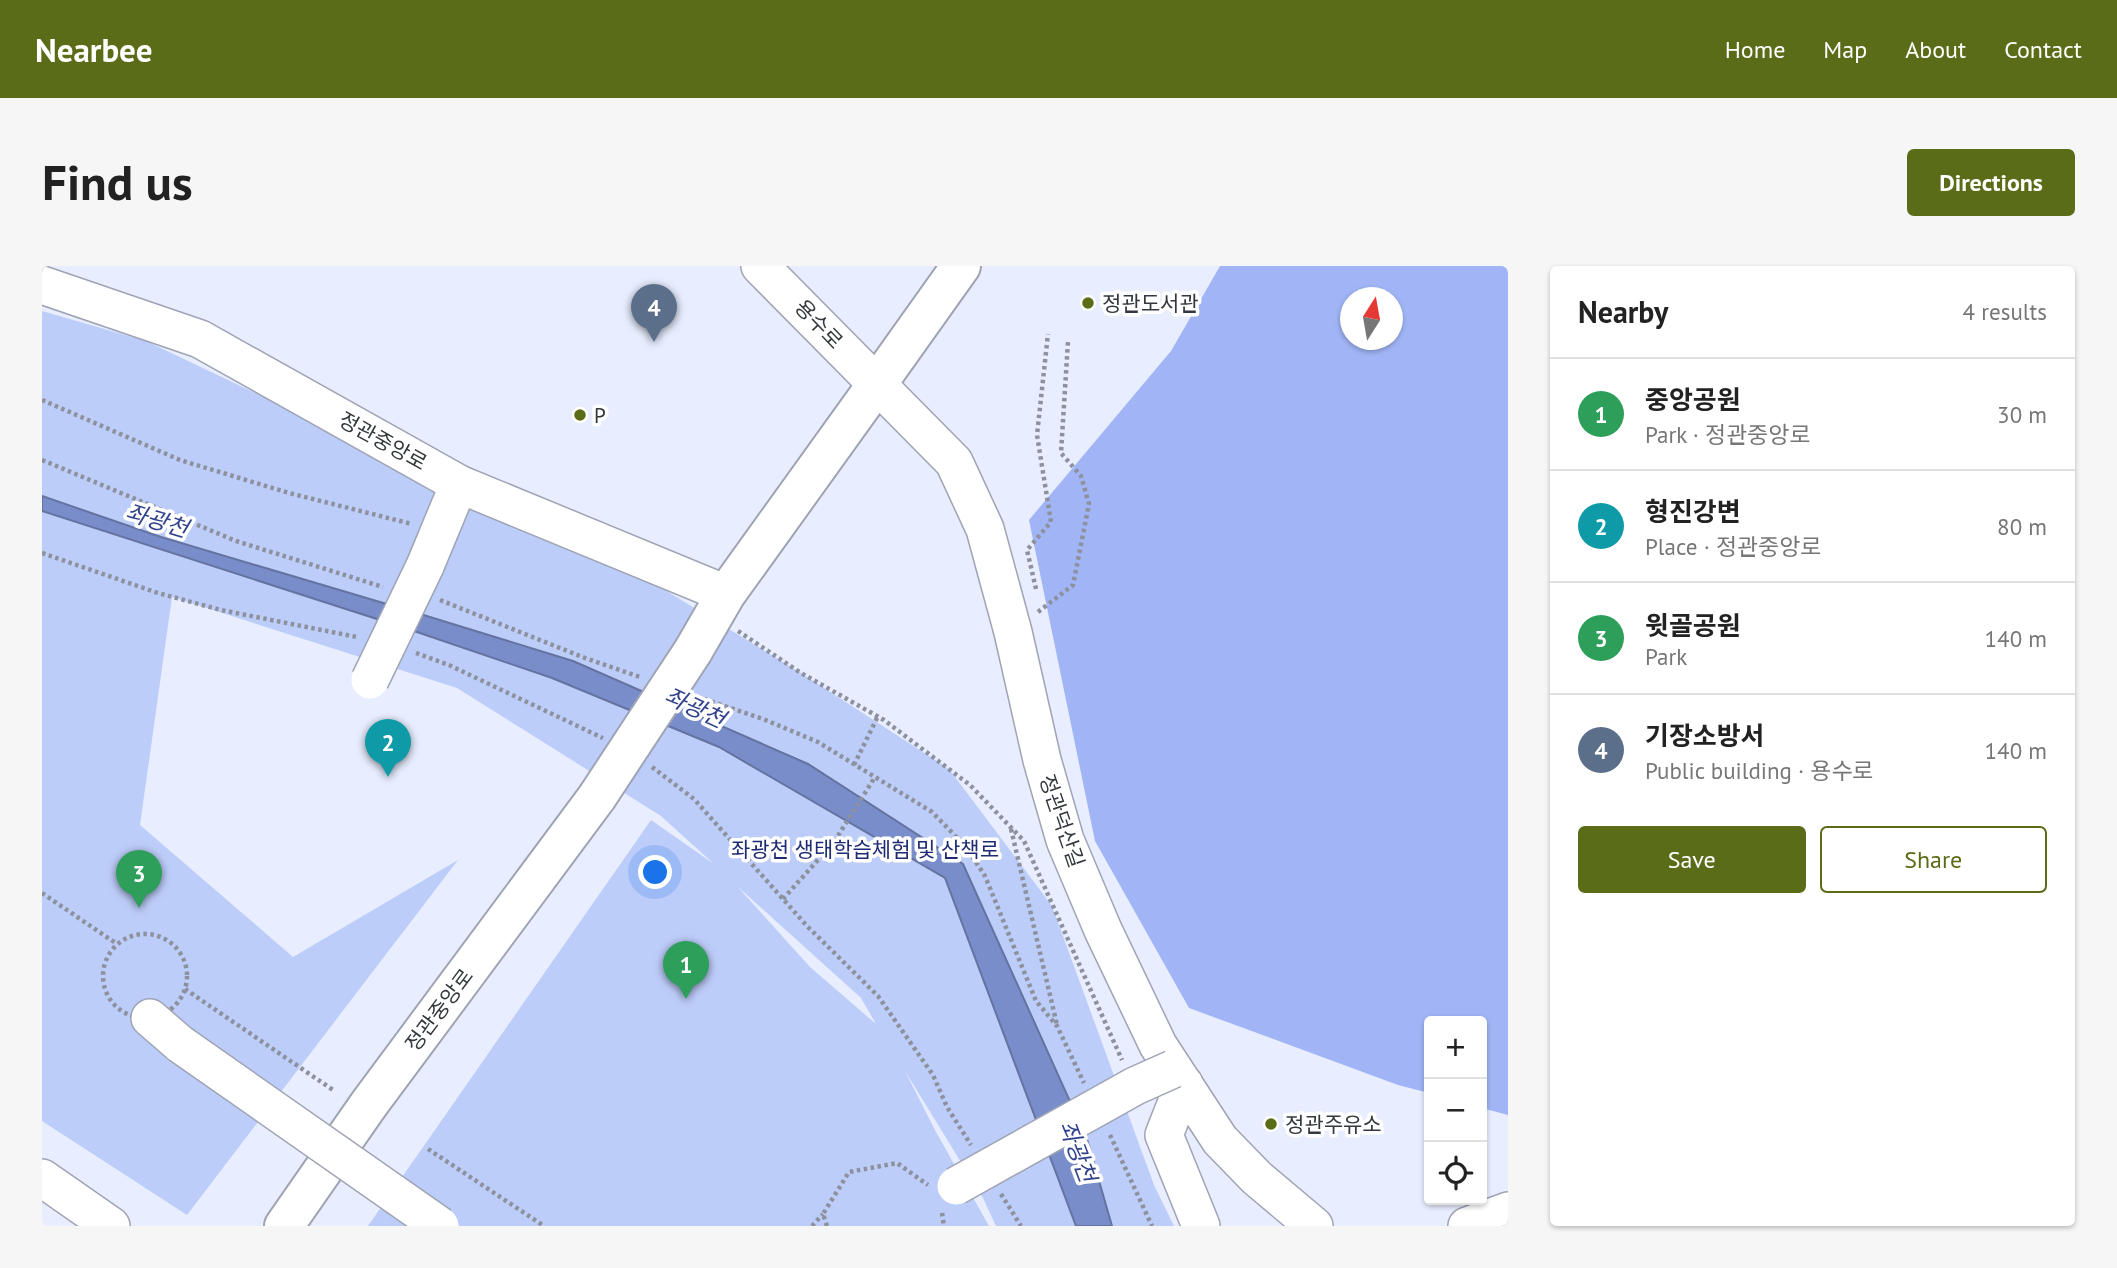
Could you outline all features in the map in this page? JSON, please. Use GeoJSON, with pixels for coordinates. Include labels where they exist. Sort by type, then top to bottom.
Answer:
{"type":"FeatureCollection","features":[{"type":"Feature","properties":{"kind":"main road"},"geometry":{"type":"LineString","coordinates":[[720,605],[961,266]]}},
{"type":"Feature","properties":{"kind":"main road","name":"정관중앙로"},"geometry":{"type":"LineString","coordinates":[[284,1226],[369,1104],[597,797],[720,605]]}},
{"type":"Feature","properties":{"kind":"street","name":"용수로"},"geometry":{"type":"LineString","coordinates":[[770,269],[877,384]]}},
{"type":"Feature","properties":{"kind":"street","name":"정관중앙로"},"geometry":{"type":"LineString","coordinates":[[42,285],[200,339],[459,484],[720,605]]}},
{"type":"Feature","properties":{"kind":"street","name":"정관덕산길"},"geometry":{"type":"LineString","coordinates":[[877,384],[954,462],[1026,622],[1042,760],[1065,840],[1158,1045],[1220,1140],[1257,1178],[1314,1226]]}},
{"type":"Feature","properties":{"kind":"street"},"geometry":{"type":"LineString","coordinates":[[366,688],[425,566],[459,484]]}},
{"type":"Feature","properties":{"kind":"street"},"geometry":{"type":"LineString","coordinates":[[150,1018],[180,1044],[440,1226]]}},
{"type":"Feature","properties":{"kind":"street"},"geometry":{"type":"LineString","coordinates":[[945,1193],[1135,1086],[1178,1077],[1164,1135],[1201,1226]]}},
{"type":"Feature","properties":{"kind":"street"},"geometry":{"type":"LineString","coordinates":[[42,1178],[111,1226]]}},
{"type":"Feature","properties":{"kind":"street"},"geometry":{"type":"LineString","coordinates":[[1467,1226],[1508,1211]]}},
{"type":"Feature","properties":{"kind":"path"},"geometry":{"type":"LineString","coordinates":[[1026,622],[1027,550],[1051,522],[1037,435],[1048,334]]}},
{"type":"Feature","properties":{"kind":"path"},"geometry":{"type":"LineString","coordinates":[[1026,622],[1073,584],[1089,503],[1081,476],[1061,453],[1068,341]]}},
{"type":"Feature","properties":{"kind":"path"},"geometry":{"type":"LineString","coordinates":[[42,401],[180,460],[289,493],[440,530]]}},
{"type":"Feature","properties":{"kind":"path"},"geometry":{"type":"LineString","coordinates":[[42,460],[236,541],[391,588]]}},
{"type":"Feature","properties":{"kind":"path"},"geometry":{"type":"LineString","coordinates":[[439,599],[585,658],[648,680]]}},
{"type":"Feature","properties":{"kind":"path"},"geometry":{"type":"LineString","coordinates":[[720,605],[801,674],[878,716],[971,785],[1024,841],[1135,1086]]}},
{"type":"Feature","properties":{"kind":"path"},"geometry":{"type":"LineString","coordinates":[[687,693],[763,719],[818,742],[932,812],[966,847],[985,876],[1036,1001],[1057,1026]]}},
{"type":"Feature","properties":{"kind":"path"},"geometry":{"type":"LineString","coordinates":[[854,765],[878,716]]}},
{"type":"Feature","properties":{"kind":"path"},"geometry":{"type":"LineString","coordinates":[[783,899],[834,842],[875,777]]}},
{"type":"Feature","properties":{"kind":"path"},"geometry":{"type":"LineString","coordinates":[[1011,828],[1057,1026],[1089,1094]]}},
{"type":"Feature","properties":{"kind":"path"},"geometry":{"type":"LineString","coordinates":[[42,893],[117,944]]}},
{"type":"Feature","properties":{"kind":"path"},"geometry":{"type":"LineString","coordinates":[[151,935],[163,938],[181,954],[186,965],[185,989],[172,1009],[162,1015],[138,1018],[117,1008],[109,999],[102,976],[104,964],[117,944],[128,938],[151,935]]}},
{"type":"Feature","properties":{"kind":"path"},"geometry":{"type":"LineString","coordinates":[[185,989],[333,1090]]}},
{"type":"Feature","properties":{"kind":"path"},"geometry":{"type":"LineString","coordinates":[[1107,1130],[1152,1226]]}},
{"type":"Feature","properties":{"kind":"path"},"geometry":{"type":"LineString","coordinates":[[428,1149],[544,1226]]}},
{"type":"Feature","properties":{"kind":"path"},"geometry":{"type":"LineString","coordinates":[[812,1226],[823,1214],[849,1172],[897,1163],[945,1193],[944,1226]]}},
{"type":"Feature","properties":{"kind":"path"},"geometry":{"type":"LineString","coordinates":[[823,1214],[827,1226]]}},
{"type":"Feature","properties":{"kind":"green space","name":"좌광천 생태학습체험 및 산책로"},"geometry":{"type":"Polygon","coordinates":[[[42,311],[146,341],[647,579],[801,673],[949,769],[1052,906],[1154,1185],[1174,1226],[996,1226],[983,1198],[905,1071],[989,1226],[368,1226],[651,820],[714,864],[661,816],[457,688],[172,597],[140,825],[293,957],[458,860],[187,1215],[42,1121],[42,311]],[[737,886],[810,967],[876,1024],[861,998],[737,886]]]}},
{"type":"Feature","properties":{"kind":"shaded area"},"geometry":{"type":"Polygon","coordinates":[[[1220,266],[1508,266],[1508,1115],[1487,1109],[1487,1016],[1424,1016],[1424,1092],[1398,1085],[1189,1008],[1095,841],[1029,520],[1171,351],[1220,266]]]}},
{"type":"Feature","properties":{"kind":"water","name":"좌광천"},"geometry":{"type":"Polygon","coordinates":[[[42,496],[161,537],[573,661],[808,764],[963,864],[1087,1139],[1112,1226],[1076,1226],[945,878],[719,747],[552,678],[42,511],[42,496]]]}},
{"type":"Feature","properties":{"kind":"place","name":"정관도서관"},"geometry":{"type":"Point","coordinates":[1088,303]}},
{"type":"Feature","properties":{"kind":"place","name":"기장소방서"},"geometry":{"type":"Point","coordinates":[654,342]}},
{"type":"Feature","properties":{"kind":"place","name":"P"},"geometry":{"type":"Point","coordinates":[580,415]}},
{"type":"Feature","properties":{"kind":"place","name":"형진강변"},"geometry":{"type":"Point","coordinates":[388,777]}},
{"type":"Feature","properties":{"kind":"place","name":"윗골공원"},"geometry":{"type":"Point","coordinates":[139,908]}},
{"type":"Feature","properties":{"kind":"place","name":"중앙공원"},"geometry":{"type":"Point","coordinates":[686,999]}},
{"type":"Feature","properties":{"kind":"place","name":"정관주유소"},"geometry":{"type":"Point","coordinates":[1271,1124]}}]}
